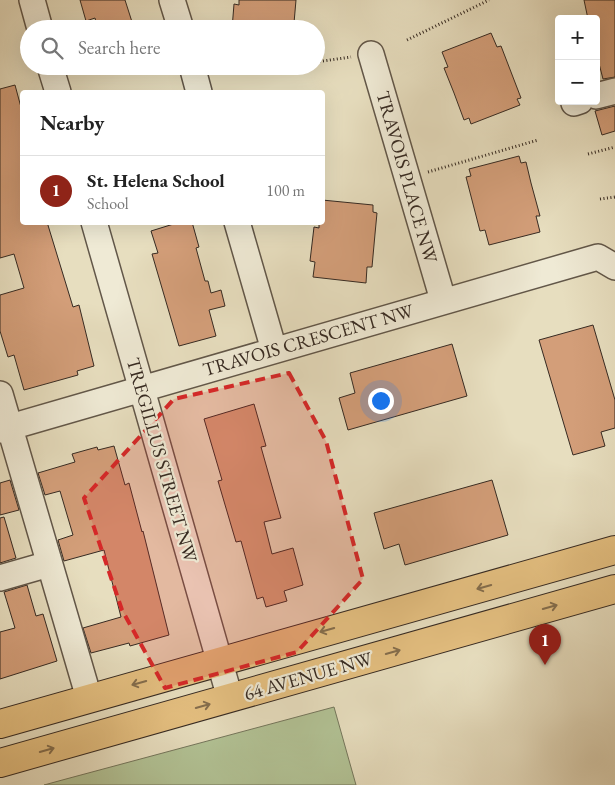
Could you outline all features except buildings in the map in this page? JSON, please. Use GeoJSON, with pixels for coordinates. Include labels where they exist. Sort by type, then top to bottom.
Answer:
{"type":"FeatureCollection","features":[{"type":"Feature","properties":{"kind":"main road","name":"64 AVENUE NW"},"geometry":{"type":"LineString","coordinates":[[0,724],[220,660],[615,550]]}},
{"type":"Feature","properties":{"kind":"main road","name":"64 AVENUE NW"},"geometry":{"type":"LineString","coordinates":[[0,763],[615,589]]}},
{"type":"Feature","properties":{"kind":"street"},"geometry":{"type":"LineString","coordinates":[[32,0],[38,20]]}},
{"type":"Feature","properties":{"kind":"street"},"geometry":{"type":"LineString","coordinates":[[172,0],[178,20]]}},
{"type":"Feature","properties":{"kind":"street","name":"TRAVOIS PLACE NW"},"geometry":{"type":"LineString","coordinates":[[371,54],[443,300]]}},
{"type":"Feature","properties":{"kind":"street"},"geometry":{"type":"LineString","coordinates":[[53,75],[57,90]]}},
{"type":"Feature","properties":{"kind":"street"},"geometry":{"type":"LineString","coordinates":[[194,75],[198,90]]}},
{"type":"Feature","properties":{"kind":"street"},"geometry":{"type":"LineString","coordinates":[[600,95],[615,91]]}},
{"type":"Feature","properties":{"kind":"street","name":"TREGILLUS STREET NW"},"geometry":{"type":"LineString","coordinates":[[95,225],[230,698]]}},
{"type":"Feature","properties":{"kind":"street"},"geometry":{"type":"LineString","coordinates":[[238,225],[274,350]]}},
{"type":"Feature","properties":{"kind":"street","name":"TRAVOIS CRESCENT NW"},"geometry":{"type":"LineString","coordinates":[[5,428],[443,300],[598,257],[615,267]]}},
{"type":"Feature","properties":{"kind":"street"},"geometry":{"type":"LineString","coordinates":[[0,394],[5,428],[50,564],[89,698]]}},
{"type":"Feature","properties":{"kind":"street"},"geometry":{"type":"LineString","coordinates":[[0,578],[50,564]]}},
{"type":"Feature","properties":{"kind":"path"},"geometry":{"type":"LineString","coordinates":[[407,40],[489,0]]}},
{"type":"Feature","properties":{"kind":"path"},"geometry":{"type":"LineString","coordinates":[[325,61],[371,54]]}},
{"type":"Feature","properties":{"kind":"path"},"geometry":{"type":"LineString","coordinates":[[424,173],[538,140]]}},
{"type":"Feature","properties":{"kind":"path"},"geometry":{"type":"LineString","coordinates":[[588,154],[615,147]]}},
{"type":"Feature","properties":{"kind":"path"},"geometry":{"type":"LineString","coordinates":[[600,199],[615,197]]}},
{"type":"Feature","properties":{"kind":"highlighted area"},"geometry":{"type":"Polygon","coordinates":[[[289,373],[326,441],[363,579],[297,652],[165,688],[122,610],[84,498],[174,399],[289,373]]]}},
{"type":"Feature","properties":{"kind":"green space"},"geometry":{"type":"Polygon","coordinates":[[[334,707],[356,785],[44,785],[66,779],[334,707]]]}},
{"type":"Feature","properties":{"kind":"place","name":"St. Helena School"},"geometry":{"type":"Point","coordinates":[545,665]}}]}
